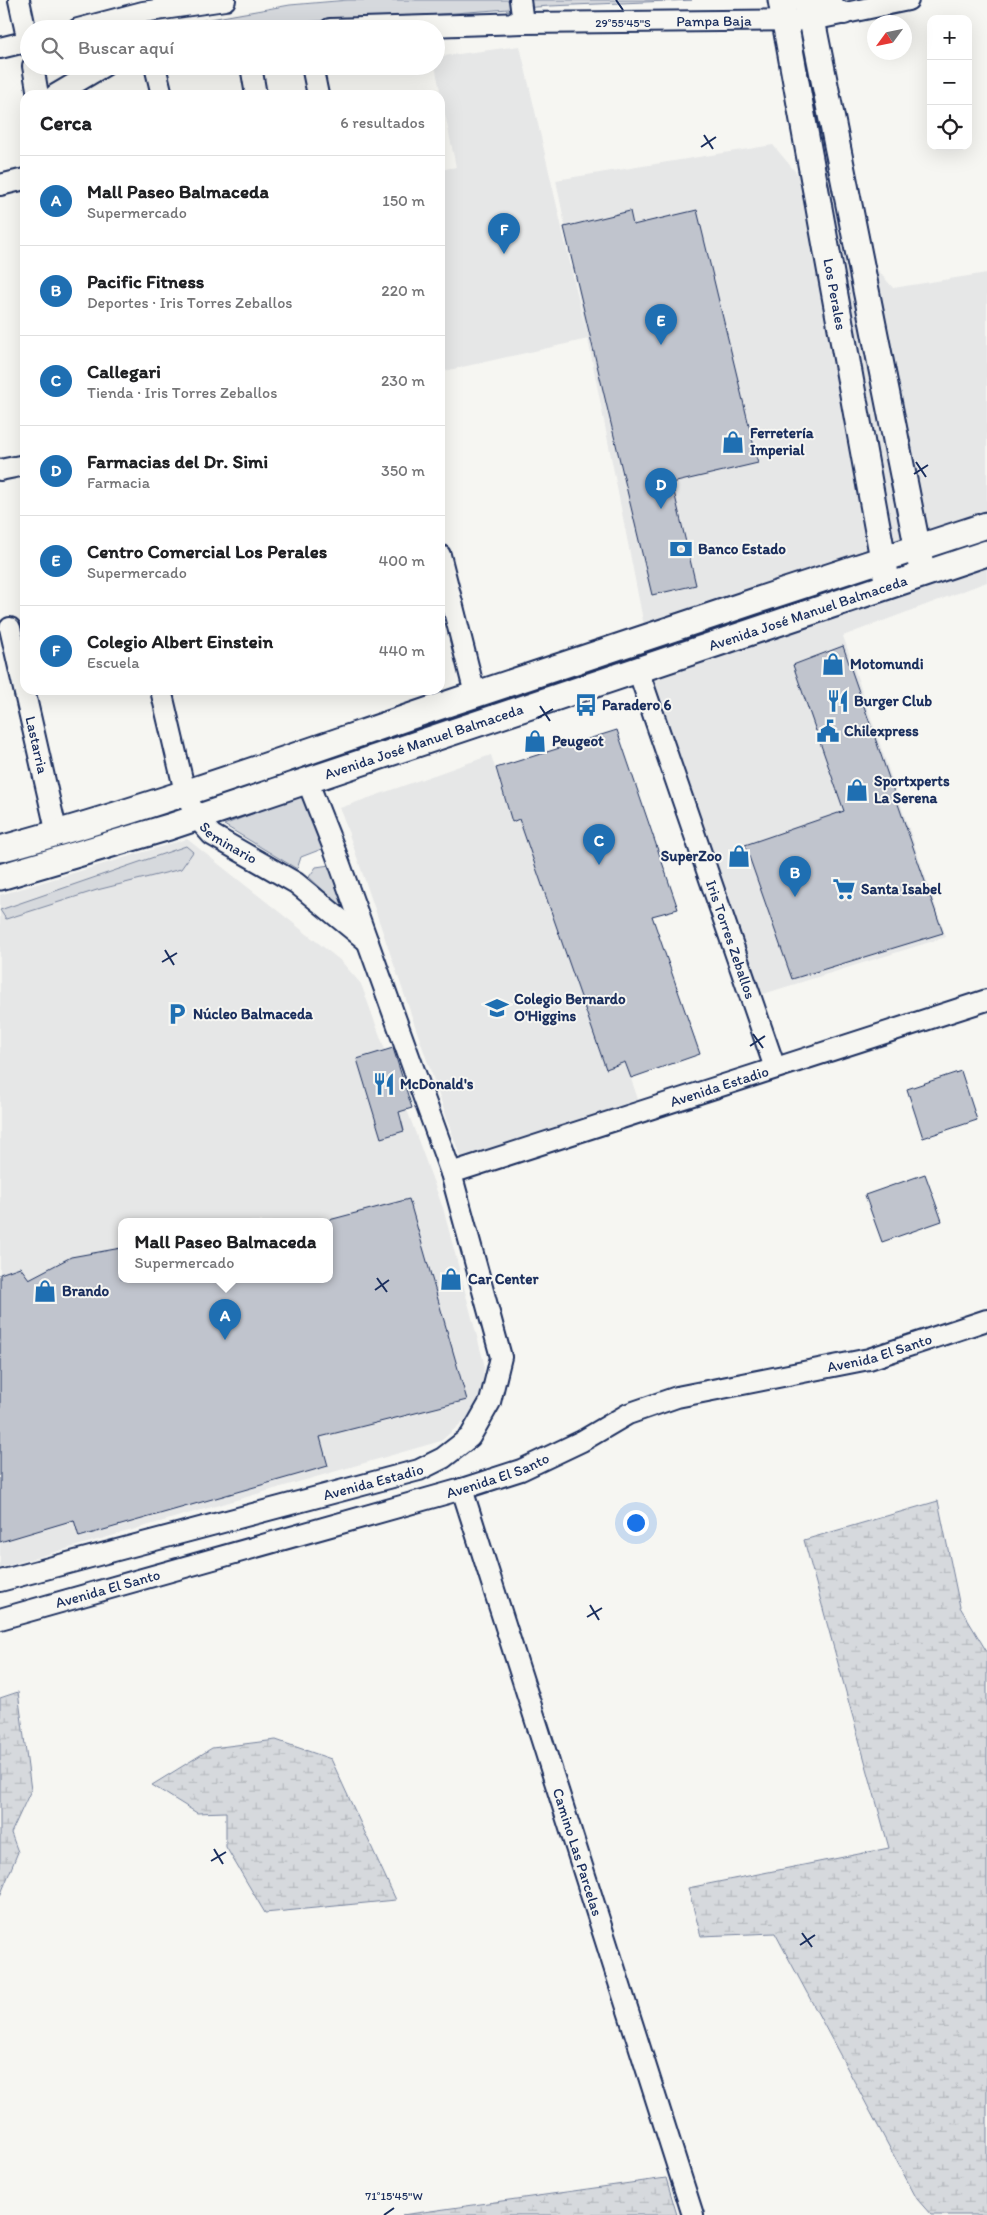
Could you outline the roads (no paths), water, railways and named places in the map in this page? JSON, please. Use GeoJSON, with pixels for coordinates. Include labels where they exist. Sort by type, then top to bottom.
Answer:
{"type":"FeatureCollection","features":[{"type":"Feature","properties":{"kind":"main road"},"geometry":{"type":"LineString","coordinates":[[814,7],[878,351],[923,575]]}},
{"type":"Feature","properties":{"kind":"main road","name":"Los Perales"},"geometry":{"type":"LineString","coordinates":[[782,10],[888,587]]}},
{"type":"Feature","properties":{"kind":"main road"},"geometry":{"type":"LineString","coordinates":[[844,352],[857,360],[866,359],[878,351]]}},
{"type":"Feature","properties":{"kind":"main road","name":"Avenida José Manuel Balmaceda"},"geometry":{"type":"LineString","coordinates":[[0,849],[57,834],[185,792],[987,525]]}},
{"type":"Feature","properties":{"kind":"main road","name":"Avenida José Manuel Balmaceda"},"geometry":{"type":"LineString","coordinates":[[0,877],[196,817],[987,553]]}},
{"type":"Feature","properties":{"kind":"street"},"geometry":{"type":"LineString","coordinates":[[19,0],[23,20]]}},
{"type":"Feature","properties":{"kind":"street"},"geometry":{"type":"LineString","coordinates":[[145,20],[225,0]]}},
{"type":"Feature","properties":{"kind":"street"},"geometry":{"type":"LineString","coordinates":[[520,0],[523,23]]}},
{"type":"Feature","properties":{"kind":"street","name":"Pampa Baja"},"geometry":{"type":"LineString","coordinates":[[445,25],[814,7],[844,14],[908,0]]}},
{"type":"Feature","properties":{"kind":"street"},"geometry":{"type":"LineString","coordinates":[[0,48],[20,44]]}},
{"type":"Feature","properties":{"kind":"street"},"geometry":{"type":"LineString","coordinates":[[35,75],[37,90]]}},
{"type":"Feature","properties":{"kind":"street"},"geometry":{"type":"LineString","coordinates":[[63,90],[88,75]]}},
{"type":"Feature","properties":{"kind":"street"},"geometry":{"type":"LineString","coordinates":[[157,75],[161,90]]}},
{"type":"Feature","properties":{"kind":"street"},"geometry":{"type":"LineString","coordinates":[[252,75],[255,90]]}},
{"type":"Feature","properties":{"kind":"street"},"geometry":{"type":"LineString","coordinates":[[314,75],[317,90]]}},
{"type":"Feature","properties":{"kind":"street"},"geometry":{"type":"LineString","coordinates":[[0,184],[20,180]]}},
{"type":"Feature","properties":{"kind":"street"},"geometry":{"type":"LineString","coordinates":[[0,470],[20,466]]}},
{"type":"Feature","properties":{"kind":"street"},"geometry":{"type":"LineString","coordinates":[[445,575],[475,694]]}},
{"type":"Feature","properties":{"kind":"street","name":"Lastarria"},"geometry":{"type":"LineString","coordinates":[[12,628],[20,665]]}},
{"type":"Feature","properties":{"kind":"street","name":"Iris Torres Zeballos"},"geometry":{"type":"LineString","coordinates":[[638,670],[775,1068]]}},
{"type":"Feature","properties":{"kind":"street","name":"Lastarria"},"geometry":{"type":"LineString","coordinates":[[27,695],[57,834]]}},
{"type":"Feature","properties":{"kind":"street","name":"Seminario"},"geometry":{"type":"LineString","coordinates":[[162,695],[185,792],[196,817],[212,835],[296,883],[369,943]]}},
{"type":"Feature","properties":{"kind":"street","name":"Avenida Estadio"},"geometry":{"type":"LineString","coordinates":[[0,1581],[419,1470],[443,1458],[470,1436],[490,1402],[500,1358],[452,1173],[369,943],[306,780]]}},
{"type":"Feature","properties":{"kind":"street","name":"Avenida Estadio"},"geometry":{"type":"LineString","coordinates":[[452,1173],[987,1000]]}},
{"type":"Feature","properties":{"kind":"street","name":"Avenida El Santo"},"geometry":{"type":"LineString","coordinates":[[0,1619],[462,1489],[521,1470],[582,1441],[628,1414],[677,1397],[868,1360],[987,1320]]}},
{"type":"Feature","properties":{"kind":"street","name":"Camino Las Parcelas"},"geometry":{"type":"LineString","coordinates":[[462,1489],[693,2215]]}},
{"type":"Feature","properties":{"kind":"place","name":"Colegio Albert Einstein"},"geometry":{"type":"Point","coordinates":[504,254]}},
{"type":"Feature","properties":{"kind":"place","name":"Centro Comercial Los Perales"},"geometry":{"type":"Point","coordinates":[661,345]}},
{"type":"Feature","properties":{"kind":"place","name":"Ferretería Imperial"},"geometry":{"type":"Point","coordinates":[733,442]}},
{"type":"Feature","properties":{"kind":"place","name":"Farmacias del Dr. Simi"},"geometry":{"type":"Point","coordinates":[661,509]}},
{"type":"Feature","properties":{"kind":"place","name":"Banco Estado"},"geometry":{"type":"Point","coordinates":[681,549]}},
{"type":"Feature","properties":{"kind":"place","name":"Motomundi"},"geometry":{"type":"Point","coordinates":[833,664]}},
{"type":"Feature","properties":{"kind":"place","name":"Burger Club"},"geometry":{"type":"Point","coordinates":[838,701]}},
{"type":"Feature","properties":{"kind":"place","name":"Paradero 6"},"geometry":{"type":"Point","coordinates":[586,705]}},
{"type":"Feature","properties":{"kind":"place","name":"Chilexpress"},"geometry":{"type":"Point","coordinates":[828,731]}},
{"type":"Feature","properties":{"kind":"place","name":"Peugeot"},"geometry":{"type":"Point","coordinates":[535,741]}},
{"type":"Feature","properties":{"kind":"place","name":"Sportxperts La Serena"},"geometry":{"type":"Point","coordinates":[857,790]}},
{"type":"Feature","properties":{"kind":"place","name":"SuperZoo"},"geometry":{"type":"Point","coordinates":[739,856]}},
{"type":"Feature","properties":{"kind":"place","name":"Callegari"},"geometry":{"type":"Point","coordinates":[599,865]}},
{"type":"Feature","properties":{"kind":"place","name":"Santa Isabel"},"geometry":{"type":"Point","coordinates":[844,889]}},
{"type":"Feature","properties":{"kind":"place","name":"Pacific Fitness"},"geometry":{"type":"Point","coordinates":[795,897]}},
{"type":"Feature","properties":{"kind":"place","name":"Colegio Bernardo O'Higgins"},"geometry":{"type":"Point","coordinates":[497,1008]}},
{"type":"Feature","properties":{"kind":"place","name":"Núcleo Balmaceda"},"geometry":{"type":"Point","coordinates":[177,1014]}},
{"type":"Feature","properties":{"kind":"place","name":"McDonald's"},"geometry":{"type":"Point","coordinates":[384,1084]}},
{"type":"Feature","properties":{"kind":"place","name":"Car Center"},"geometry":{"type":"Point","coordinates":[451,1279]}},
{"type":"Feature","properties":{"kind":"place","name":"Brando"},"geometry":{"type":"Point","coordinates":[45,1291]}},
{"type":"Feature","properties":{"kind":"place","name":"Mall Paseo Balmaceda"},"geometry":{"type":"Point","coordinates":[225,1340]}}]}
